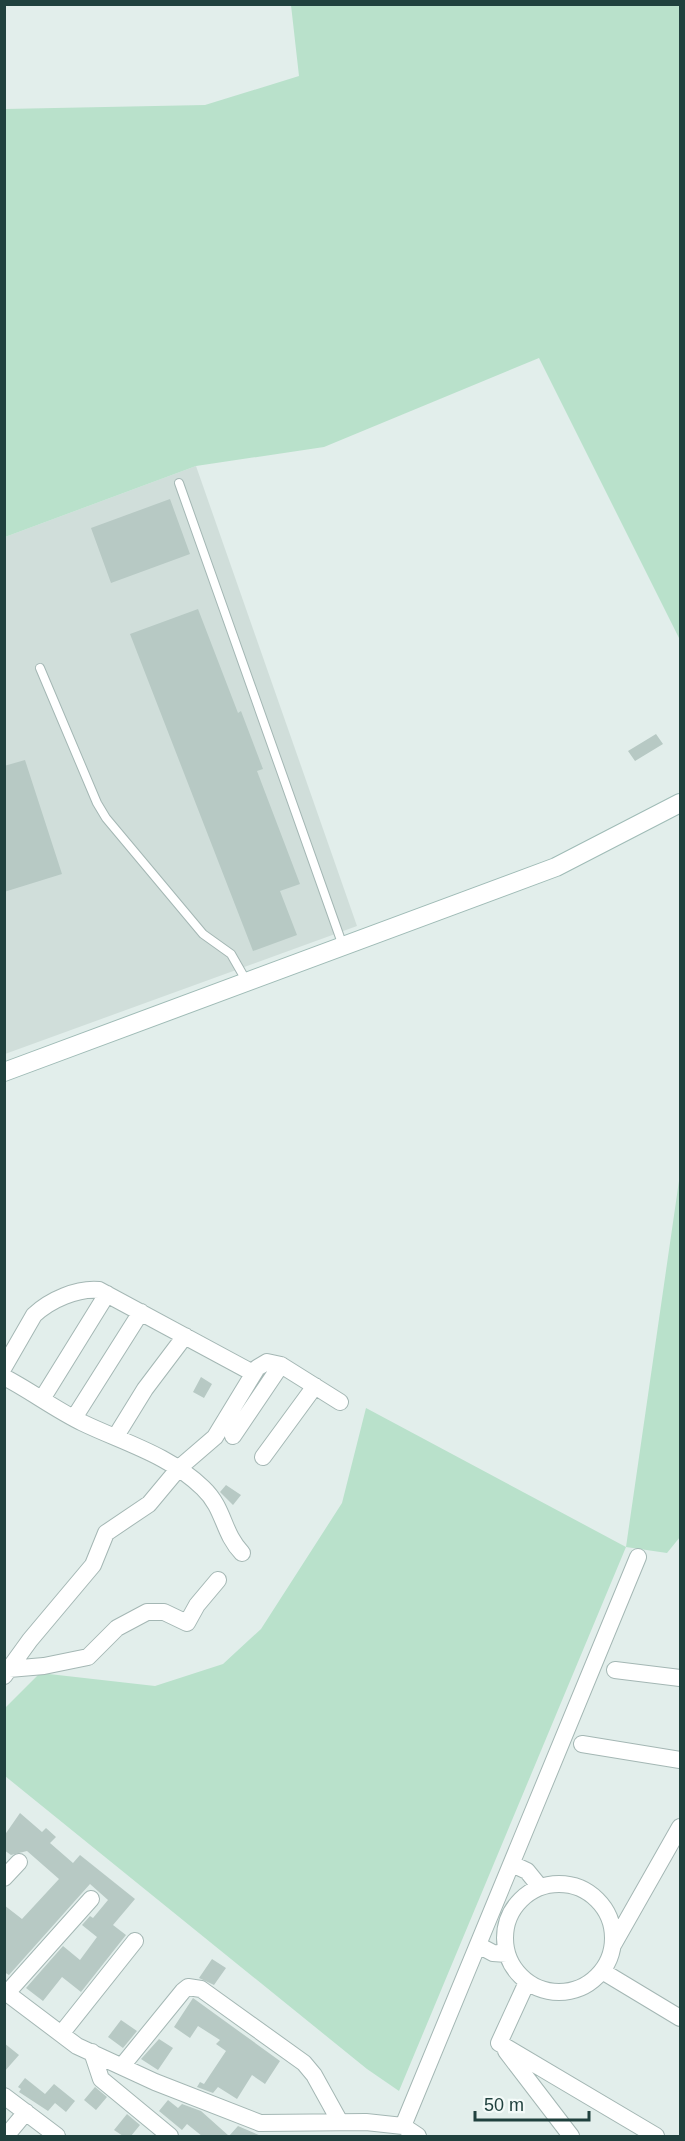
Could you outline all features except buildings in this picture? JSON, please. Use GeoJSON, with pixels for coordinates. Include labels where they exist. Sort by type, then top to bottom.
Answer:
{"type":"FeatureCollection","features":[{"type":"Feature","properties":{"kind":"street"},"geometry":{"type":"LineString","coordinates":[[4,1072],[556,867],[681,804]]}},
{"type":"Feature","properties":{"kind":"street"},"geometry":{"type":"LineString","coordinates":[[4,1367],[34,1315],[46,1305],[88,1289],[107,1294],[253,1373]]}},
{"type":"Feature","properties":{"kind":"street"},"geometry":{"type":"LineString","coordinates":[[42,1399],[107,1294]]}},
{"type":"Feature","properties":{"kind":"street"},"geometry":{"type":"LineString","coordinates":[[74,1418],[141,1312]]}},
{"type":"Feature","properties":{"kind":"street"},"geometry":{"type":"LineString","coordinates":[[116,1436],[145,1389],[185,1336]]}},
{"type":"Feature","properties":{"kind":"street"},"geometry":{"type":"LineString","coordinates":[[7,1672],[93,1565],[106,1533],[149,1504],[179,1468],[215,1437],[253,1373],[267,1362],[281,1365],[340,1402]]}},
{"type":"Feature","properties":{"kind":"street"},"geometry":{"type":"LineString","coordinates":[[233,1436],[281,1365]]}},
{"type":"Feature","properties":{"kind":"street"},"geometry":{"type":"LineString","coordinates":[[4,1377],[74,1418],[116,1436],[179,1468],[216,1503],[230,1540],[242,1553]]}},
{"type":"Feature","properties":{"kind":"street"},"geometry":{"type":"LineString","coordinates":[[263,1457],[315,1386]]}},
{"type":"Feature","properties":{"kind":"street"},"geometry":{"type":"LineString","coordinates":[[403,2126],[638,1557]]}},
{"type":"Feature","properties":{"kind":"street"},"geometry":{"type":"LineString","coordinates":[[7,1672],[88,1657],[117,1628],[147,1612],[164,1612],[187,1623],[197,1605],[218,1580]]}},
{"type":"Feature","properties":{"kind":"street"},"geometry":{"type":"LineString","coordinates":[[615,1670],[681,1678]]}},
{"type":"Feature","properties":{"kind":"street"},"geometry":{"type":"LineString","coordinates":[[582,1744],[681,1760]]}},
{"type":"Feature","properties":{"kind":"street"},"geometry":{"type":"LineString","coordinates":[[612,1946],[610,1920],[598,1901],[589,1894],[568,1885],[540,1887],[524,1896],[509,1915],[504,1937],[507,1954],[514,1969],[527,1982],[549,1992],[571,1991],[591,1982],[602,1971],[612,1946],[681,1827]]}},
{"type":"Feature","properties":{"kind":"street"},"geometry":{"type":"LineString","coordinates":[[4,1878],[19,1862]]}},
{"type":"Feature","properties":{"kind":"street"},"geometry":{"type":"LineString","coordinates":[[512,1864],[527,1871],[540,1887]]}},
{"type":"Feature","properties":{"kind":"street"},"geometry":{"type":"LineString","coordinates":[[91,1899],[6,1992],[77,2046],[260,2123],[366,2122],[403,2126],[418,2136]]}},
{"type":"Feature","properties":{"kind":"street"},"geometry":{"type":"LineString","coordinates":[[62,2034],[135,1941]]}},
{"type":"Feature","properties":{"kind":"street"},"geometry":{"type":"LineString","coordinates":[[478,1945],[493,1953],[507,1954]]}},
{"type":"Feature","properties":{"kind":"street"},"geometry":{"type":"LineString","coordinates":[[602,1971],[681,2018]]}},
{"type":"Feature","properties":{"kind":"street"},"geometry":{"type":"LineString","coordinates":[[500,2043],[527,1982]]}},
{"type":"Feature","properties":{"kind":"street"},"geometry":{"type":"LineString","coordinates":[[122,2066],[183,1991],[188,1988],[201,1989],[304,2062],[314,2075],[340,2122]]}},
{"type":"Feature","properties":{"kind":"street"},"geometry":{"type":"LineString","coordinates":[[500,2043],[571,2136]]}},
{"type":"Feature","properties":{"kind":"street"},"geometry":{"type":"LineString","coordinates":[[500,2043],[656,2136]]}},
{"type":"Feature","properties":{"kind":"street"},"geometry":{"type":"LineString","coordinates":[[92,2052],[101,2079],[170,2136]]}},
{"type":"Feature","properties":{"kind":"street"},"geometry":{"type":"LineString","coordinates":[[4,2096],[57,2136]]}},
{"type":"Feature","properties":{"kind":"street"},"geometry":{"type":"LineString","coordinates":[[6,2136],[26,2112]]}},
{"type":"Feature","properties":{"kind":"street"},"geometry":{"type":"LineString","coordinates":[[353,2136],[366,2122]]}},
{"type":"Feature","properties":{"kind":"lane"},"geometry":{"type":"LineString","coordinates":[[179,483],[343,946]]}},
{"type":"Feature","properties":{"kind":"lane"},"geometry":{"type":"LineString","coordinates":[[40,668],[97,803],[106,818],[203,934],[231,954],[247,982]]}},
{"type":"Feature","properties":{"kind":"shaded area"},"geometry":{"type":"Polygon","coordinates":[[[196,466],[357,926],[5,1054],[5,537],[196,466]]]}},
{"type":"Feature","properties":{"kind":"green space"},"geometry":{"type":"Polygon","coordinates":[[[291,5],[680,5],[680,640],[539,358],[324,447],[196,466],[5,537],[5,109],[205,105],[299,76],[291,5]]]}},
{"type":"Feature","properties":{"kind":"green space"},"geometry":{"type":"Polygon","coordinates":[[[680,1174],[680,1537],[667,1553],[626,1547],[680,1174]]]}},
{"type":"Feature","properties":{"kind":"green space"},"geometry":{"type":"Polygon","coordinates":[[[366,1408],[626,1547],[399,2091],[367,2069],[5,1776],[4,1709],[40,1673],[155,1686],[223,1664],[261,1629],[342,1503],[366,1408]]]}}]}
